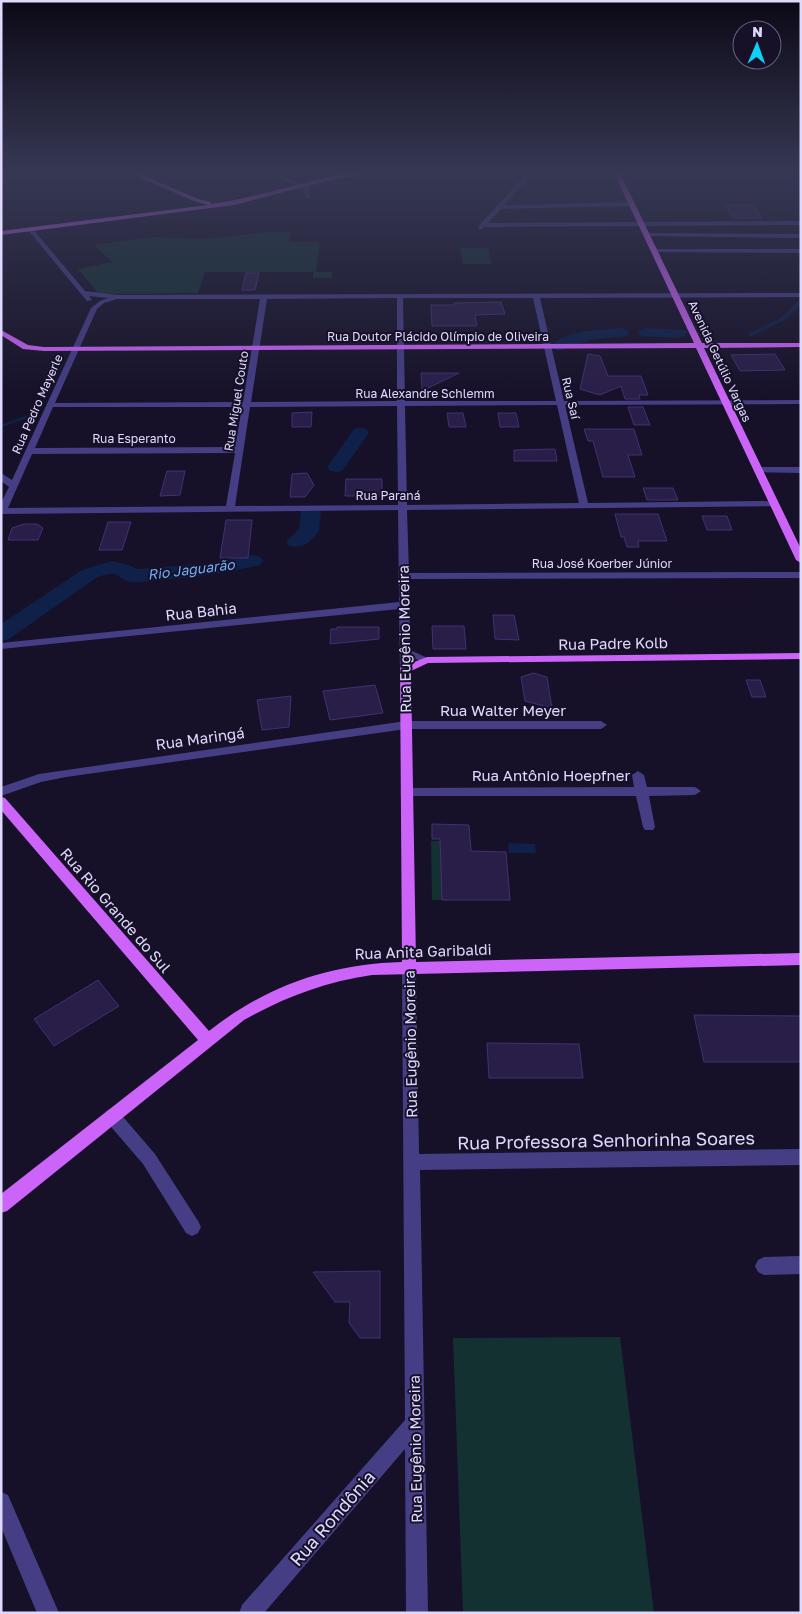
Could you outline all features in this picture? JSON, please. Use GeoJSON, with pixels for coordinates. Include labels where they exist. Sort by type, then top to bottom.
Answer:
{"type":"FeatureCollection","features":[{"type":"Feature","properties":{"kind":"main road","name":"Avenida Getúlio Vargas"},"geometry":{"type":"LineString","coordinates":[[654,251],[801,560]]}},
{"type":"Feature","properties":{"kind":"main road","name":"Rua Doutor Plácido Olímpio de Oliveira"},"geometry":{"type":"LineString","coordinates":[[1,332],[26,347],[76,348],[801,345]]}},
{"type":"Feature","properties":{"kind":"main road","name":"Rua Padre Kolb"},"geometry":{"type":"LineString","coordinates":[[405,669],[426,660],[801,656]]}},
{"type":"Feature","properties":{"kind":"main road","name":"Rua Eugênio Moreira"},"geometry":{"type":"LineString","coordinates":[[405,669],[409,968]]}},
{"type":"Feature","properties":{"kind":"main road","name":"Rua Rio Grande do Sul"},"geometry":{"type":"LineString","coordinates":[[1,801],[206,1040]]}},
{"type":"Feature","properties":{"kind":"main road","name":"Rua Anita Garibaldi"},"geometry":{"type":"LineString","coordinates":[[1,1205],[206,1040],[252,1008],[299,985],[347,972],[372,968],[801,960]]}},
{"type":"Feature","properties":{"kind":"street"},"geometry":{"type":"LineString","coordinates":[[46,248],[84,293],[94,308],[106,300],[118,297]]}},
{"type":"Feature","properties":{"kind":"street"},"geometry":{"type":"LineString","coordinates":[[654,251],[801,250]]}},
{"type":"Feature","properties":{"kind":"street"},"geometry":{"type":"LineString","coordinates":[[84,293],[118,297],[800,295]]}},
{"type":"Feature","properties":{"kind":"street","name":"Rua Miguel Couto"},"geometry":{"type":"LineString","coordinates":[[230,508],[264,296]]}},
{"type":"Feature","properties":{"kind":"street","name":"Rua Eugênio Moreira"},"geometry":{"type":"LineString","coordinates":[[400,296],[405,669]]}},
{"type":"Feature","properties":{"kind":"street","name":"Rua Saí"},"geometry":{"type":"LineString","coordinates":[[536,296],[584,505]]}},
{"type":"Feature","properties":{"kind":"street","name":"Rua Pedro Mayerle"},"geometry":{"type":"LineString","coordinates":[[2,511],[94,308]]}},
{"type":"Feature","properties":{"kind":"street","name":"Rua Alexandre Schlemm"},"geometry":{"type":"LineString","coordinates":[[50,406],[801,402]]}},
{"type":"Feature","properties":{"kind":"street","name":"Rua Esperanto"},"geometry":{"type":"LineString","coordinates":[[29,451],[240,450]]}},
{"type":"Feature","properties":{"kind":"street"},"geometry":{"type":"LineString","coordinates":[[758,470],[801,470]]}},
{"type":"Feature","properties":{"kind":"street"},"geometry":{"type":"LineString","coordinates":[[1,476],[14,486]]}},
{"type":"Feature","properties":{"kind":"street","name":"Rua Paraná"},"geometry":{"type":"LineString","coordinates":[[2,511],[774,504]]}},
{"type":"Feature","properties":{"kind":"street","name":"Rua José Koerber Júnior"},"geometry":{"type":"LineString","coordinates":[[404,576],[801,575]]}},
{"type":"Feature","properties":{"kind":"street","name":"Rua Bahia"},"geometry":{"type":"LineString","coordinates":[[1,646],[404,605]]}},
{"type":"Feature","properties":{"kind":"street","name":"Rua Padre Kolb"},"geometry":{"type":"LineString","coordinates":[[404,651],[426,660]]}},
{"type":"Feature","properties":{"kind":"street","name":"Rua Walter Meyer"},"geometry":{"type":"LineString","coordinates":[[406,725],[601,725]]}},
{"type":"Feature","properties":{"kind":"street","name":"Rua Maringá"},"geometry":{"type":"LineString","coordinates":[[1,792],[39,778],[66,773],[406,725]]}},
{"type":"Feature","properties":{"kind":"street"},"geometry":{"type":"LineString","coordinates":[[638,775],[649,827]]}},
{"type":"Feature","properties":{"kind":"street","name":"Rua Antônio Hoepfner"},"geometry":{"type":"LineString","coordinates":[[406,792],[695,790]]}},
{"type":"Feature","properties":{"kind":"street","name":"Rua Eugênio Moreira"},"geometry":{"type":"LineString","coordinates":[[409,968],[417,1613]]}},
{"type":"Feature","properties":{"kind":"street"},"geometry":{"type":"LineString","coordinates":[[112,1116],[149,1159],[192,1227]]}},
{"type":"Feature","properties":{"kind":"street","name":"Rua Professora Senhorinha Soares"},"geometry":{"type":"LineString","coordinates":[[411,1162],[801,1158]]}},
{"type":"Feature","properties":{"kind":"street"},"geometry":{"type":"LineString","coordinates":[[764,1266],[801,1265]]}},
{"type":"Feature","properties":{"kind":"street","name":"Rua Rondônia"},"geometry":{"type":"LineString","coordinates":[[250,1613],[415,1422]]}},
{"type":"Feature","properties":{"kind":"street"},"geometry":{"type":"LineString","coordinates":[[1,1502],[48,1613]]}},
{"type":"Feature","properties":{"kind":"green space"},"geometry":{"type":"Polygon","coordinates":[[[98,248],[319,248],[316,272],[332,272],[332,278],[313,278],[313,272],[205,272],[198,293],[101,294],[97,292],[78,269],[112,262],[98,248]]]}},
{"type":"Feature","properties":{"kind":"green space"},"geometry":{"type":"Polygon","coordinates":[[[460,248],[488,248],[491,264],[463,264],[460,248]]]}},
{"type":"Feature","properties":{"kind":"green space"},"geometry":{"type":"Polygon","coordinates":[[[431,841],[440,841],[442,900],[432,900],[431,841]]]}},
{"type":"Feature","properties":{"kind":"green space"},"geometry":{"type":"Polygon","coordinates":[[[620,1337],[654,1613],[463,1613],[453,1338],[620,1337]]]}},
{"type":"Feature","properties":{"kind":"water"},"geometry":{"type":"Polygon","coordinates":[[[801,298],[801,306],[786,319],[750,337],[748,334],[781,318],[801,298]]]}},
{"type":"Feature","properties":{"kind":"water"},"geometry":{"type":"Polygon","coordinates":[[[508,843],[535,844],[536,853],[509,853],[508,843]]]}},
{"type":"Feature","properties":{"kind":"building"},"geometry":{"type":"Polygon","coordinates":[[[246,273],[259,273],[255,290],[242,290],[246,273]]]}},
{"type":"Feature","properties":{"kind":"building"},"geometry":{"type":"Polygon","coordinates":[[[501,302],[505,314],[475,315],[477,326],[432,326],[431,305],[501,302]]]}},
{"type":"Feature","properties":{"kind":"building"},"geometry":{"type":"Polygon","coordinates":[[[588,354],[600,356],[608,376],[641,376],[648,395],[639,395],[640,399],[625,399],[621,386],[600,395],[580,389],[588,354]]]}},
{"type":"Feature","properties":{"kind":"building"},"geometry":{"type":"Polygon","coordinates":[[[775,354],[785,370],[740,371],[731,355],[775,354]]]}},
{"type":"Feature","properties":{"kind":"building"},"geometry":{"type":"Polygon","coordinates":[[[421,373],[459,373],[422,391],[421,373]]]}},
{"type":"Feature","properties":{"kind":"building"},"geometry":{"type":"Polygon","coordinates":[[[628,407],[643,407],[650,425],[634,425],[628,407]]]}},
{"type":"Feature","properties":{"kind":"building"},"geometry":{"type":"Polygon","coordinates":[[[312,412],[311,427],[292,427],[292,413],[312,412]]]}},
{"type":"Feature","properties":{"kind":"building"},"geometry":{"type":"Polygon","coordinates":[[[447,413],[463,413],[466,427],[449,427],[447,413]]]}},
{"type":"Feature","properties":{"kind":"building"},"geometry":{"type":"Polygon","coordinates":[[[498,413],[516,413],[519,427],[500,427],[498,413]]]}},
{"type":"Feature","properties":{"kind":"building"},"geometry":{"type":"Polygon","coordinates":[[[584,429],[634,429],[642,455],[628,455],[635,477],[603,477],[593,441],[588,441],[584,429]]]}},
{"type":"Feature","properties":{"kind":"building"},"geometry":{"type":"Polygon","coordinates":[[[555,449],[557,461],[514,461],[514,450],[555,449]]]}},
{"type":"Feature","properties":{"kind":"building"},"geometry":{"type":"Polygon","coordinates":[[[167,471],[185,471],[180,495],[160,496],[167,471]]]}},
{"type":"Feature","properties":{"kind":"building"},"geometry":{"type":"Polygon","coordinates":[[[307,473],[314,485],[305,497],[290,497],[292,474],[307,473]]]}},
{"type":"Feature","properties":{"kind":"building"},"geometry":{"type":"Polygon","coordinates":[[[346,479],[382,479],[382,496],[345,496],[346,479]]]}},
{"type":"Feature","properties":{"kind":"building"},"geometry":{"type":"Polygon","coordinates":[[[643,488],[673,488],[678,500],[647,500],[643,488]]]}},
{"type":"Feature","properties":{"kind":"building"},"geometry":{"type":"Polygon","coordinates":[[[615,514],[658,514],[667,541],[638,541],[639,547],[627,547],[624,537],[621,537],[615,514]]]}},
{"type":"Feature","properties":{"kind":"building"},"geometry":{"type":"Polygon","coordinates":[[[702,516],[727,516],[732,530],[707,530],[702,516]]]}},
{"type":"Feature","properties":{"kind":"building"},"geometry":{"type":"Polygon","coordinates":[[[226,520],[252,520],[248,558],[220,558],[226,520]]]}},
{"type":"Feature","properties":{"kind":"building"},"geometry":{"type":"Polygon","coordinates":[[[108,522],[131,522],[122,550],[99,550],[108,522]]]}},
{"type":"Feature","properties":{"kind":"building"},"geometry":{"type":"Polygon","coordinates":[[[24,524],[37,524],[43,528],[38,540],[8,540],[12,528],[24,524]]]}},
{"type":"Feature","properties":{"kind":"building"},"geometry":{"type":"Polygon","coordinates":[[[493,615],[514,615],[519,640],[495,639],[493,615]]]}},
{"type":"Feature","properties":{"kind":"building"},"geometry":{"type":"Polygon","coordinates":[[[432,626],[464,626],[466,649],[433,649],[432,626]]]}},
{"type":"Feature","properties":{"kind":"building"},"geometry":{"type":"Polygon","coordinates":[[[337,627],[379,627],[379,639],[330,644],[331,629],[337,629],[337,627]]]}},
{"type":"Feature","properties":{"kind":"building"},"geometry":{"type":"Polygon","coordinates":[[[533,673],[547,677],[552,708],[525,701],[521,677],[533,673]]]}},
{"type":"Feature","properties":{"kind":"building"},"geometry":{"type":"Polygon","coordinates":[[[746,680],[760,680],[766,697],[752,697],[746,680]]]}},
{"type":"Feature","properties":{"kind":"building"},"geometry":{"type":"Polygon","coordinates":[[[375,685],[383,713],[330,720],[323,691],[375,685]]]}},
{"type":"Feature","properties":{"kind":"building"},"geometry":{"type":"Polygon","coordinates":[[[291,696],[289,727],[262,730],[257,700],[291,696]]]}},
{"type":"Feature","properties":{"kind":"building"},"geometry":{"type":"Polygon","coordinates":[[[432,824],[469,825],[471,851],[506,852],[510,900],[442,900],[440,839],[432,839],[432,824]]]}},
{"type":"Feature","properties":{"kind":"building"},"geometry":{"type":"Polygon","coordinates":[[[98,980],[119,1006],[54,1046],[34,1019],[98,980]]]}},
{"type":"Feature","properties":{"kind":"building"},"geometry":{"type":"Polygon","coordinates":[[[694,1015],[801,1016],[801,1062],[704,1062],[694,1015]]]}},
{"type":"Feature","properties":{"kind":"building"},"geometry":{"type":"Polygon","coordinates":[[[487,1043],[579,1044],[583,1078],[489,1078],[487,1043]]]}},
{"type":"Feature","properties":{"kind":"building"},"geometry":{"type":"Polygon","coordinates":[[[380,1271],[380,1338],[360,1338],[349,1323],[350,1302],[335,1302],[313,1272],[380,1271]]]}},
{"type":"Feature","properties":{"kind":"waterway","name":"Rio Jaguarão"},"geometry":{"type":"LineString","coordinates":[[559,346],[582,337],[622,333]]}},
{"type":"Feature","properties":{"kind":"waterway","name":"Rio Jaguarão"},"geometry":{"type":"LineString","coordinates":[[646,333],[679,333]]}},
{"type":"Feature","properties":{"kind":"waterway"},"geometry":{"type":"LineString","coordinates":[[1,426],[35,414]]}},
{"type":"Feature","properties":{"kind":"waterway","name":"Rio Jaguarão"},"geometry":{"type":"LineString","coordinates":[[336,467],[360,433]]}},
{"type":"Feature","properties":{"kind":"waterway","name":"Rio Jaguarão"},"geometry":{"type":"LineString","coordinates":[[296,542],[309,531],[311,511]]}},
{"type":"Feature","properties":{"kind":"waterway","name":"Rio Jaguarão"},"geometry":{"type":"LineString","coordinates":[[1,634],[89,574],[102,569],[112,567],[122,569],[133,576],[212,569],[253,561]]}}]}
